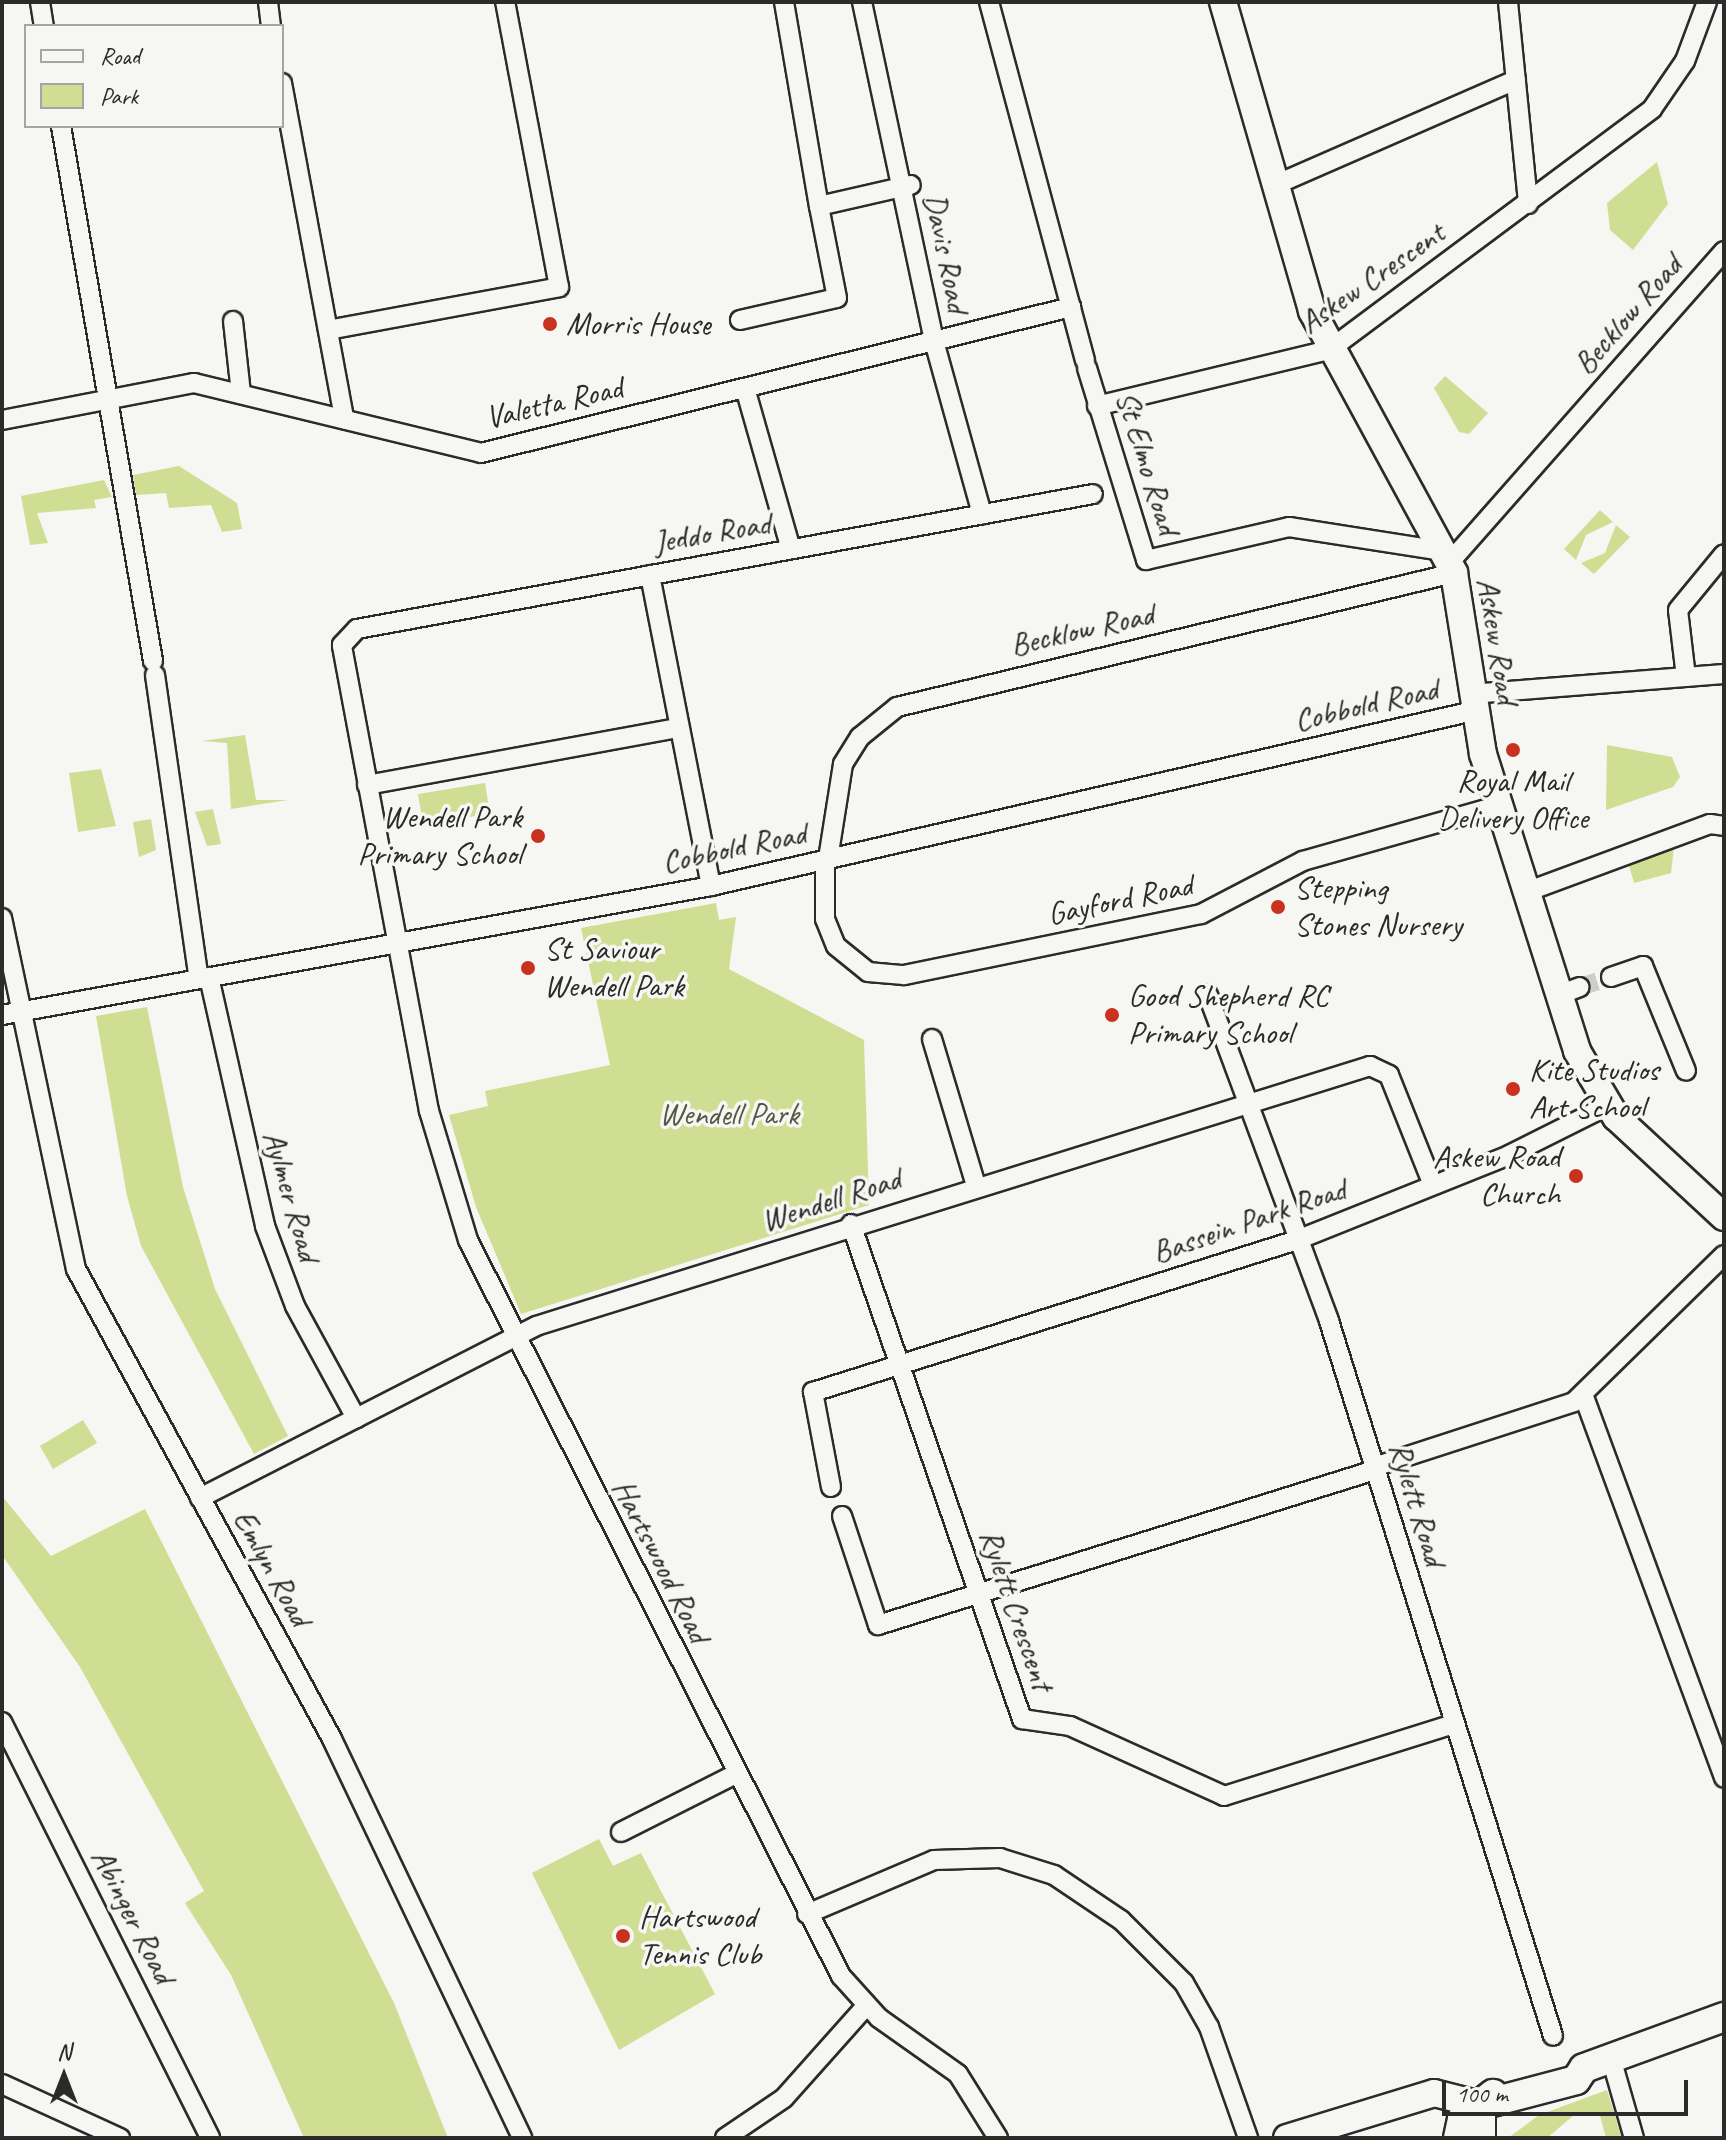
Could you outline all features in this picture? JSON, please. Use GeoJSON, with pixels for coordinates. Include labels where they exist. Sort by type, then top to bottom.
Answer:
{"type":"FeatureCollection","features":[{"type":"Feature","properties":{"kind":"main road","name":"Askew Road"},"geometry":{"type":"LineString","coordinates":[[1223,2],[1273,186],[1329,350],[1449,562],[1472,703],[1498,806],[1526,892],[1570,991],[1577,1051],[1607,1106],[1722,1211]]}},
{"type":"Feature","properties":{"kind":"main road"},"geometry":{"type":"LineString","coordinates":[[1458,2138],[1462,2119],[1481,2105],[1576,2080],[1584,2068],[1724,2017]]}},
{"type":"Feature","properties":{"kind":"main road"},"geometry":{"type":"LineString","coordinates":[[1287,2138],[1434,2093],[1481,2105]]}},
{"type":"Feature","properties":{"kind":"main road"},"geometry":{"type":"LineString","coordinates":[[1481,2105],[1481,2138]]}},
{"type":"Feature","properties":{"kind":"street"},"geometry":{"type":"LineString","coordinates":[[40,2],[44,24]]}},
{"type":"Feature","properties":{"kind":"street"},"geometry":{"type":"LineString","coordinates":[[328,330],[559,287],[505,2]]}},
{"type":"Feature","properties":{"kind":"street"},"geometry":{"type":"LineString","coordinates":[[740,320],[837,298],[784,2]]}},
{"type":"Feature","properties":{"kind":"street","name":"Davis Road"},"geometry":{"type":"LineString","coordinates":[[862,2],[906,186],[934,341],[982,514]]}},
{"type":"Feature","properties":{"kind":"street","name":"St Elmo Road"},"geometry":{"type":"LineString","coordinates":[[989,2],[1097,406],[1146,560],[1289,527],[1449,562]]}},
{"type":"Feature","properties":{"kind":"street"},"geometry":{"type":"LineString","coordinates":[[1508,2],[1528,204]]}},
{"type":"Feature","properties":{"kind":"street","name":"Askew Crescent"},"geometry":{"type":"LineString","coordinates":[[1097,406],[1329,350],[1528,204],[1660,100],[1707,2]]}},
{"type":"Feature","properties":{"kind":"street"},"geometry":{"type":"LineString","coordinates":[[268,4],[271,24]]}},
{"type":"Feature","properties":{"kind":"street"},"geometry":{"type":"LineString","coordinates":[[1273,186],[1516,80]]}},
{"type":"Feature","properties":{"kind":"street"},"geometry":{"type":"LineString","coordinates":[[284,94],[344,419]]}},
{"type":"Feature","properties":{"kind":"street","name":"Aylmer Road"},"geometry":{"type":"LineString","coordinates":[[61,128],[204,978],[265,1226],[295,1306],[356,1418]]}},
{"type":"Feature","properties":{"kind":"street"},"geometry":{"type":"LineString","coordinates":[[819,206],[906,186]]}},
{"type":"Feature","properties":{"kind":"street","name":"Becklow Road"},"geometry":{"type":"LineString","coordinates":[[827,859],[843,764],[860,737],[897,707],[1449,562],[1724,251]]}},
{"type":"Feature","properties":{"kind":"street","name":"Valetta Road"},"geometry":{"type":"LineString","coordinates":[[2,420],[187,383],[481,453],[1071,307]]}},
{"type":"Feature","properties":{"kind":"street"},"geometry":{"type":"LineString","coordinates":[[233,321],[241,394]]}},
{"type":"Feature","properties":{"kind":"street"},"geometry":{"type":"LineString","coordinates":[[745,388],[791,549]]}},
{"type":"Feature","properties":{"kind":"street","name":"Jeddo Road"},"geometry":{"type":"LineString","coordinates":[[344,639],[357,629],[1093,494]]}},
{"type":"Feature","properties":{"kind":"street"},"geometry":{"type":"LineString","coordinates":[[1686,677],[1678,610],[1724,554]]}},
{"type":"Feature","properties":{"kind":"street"},"geometry":{"type":"LineString","coordinates":[[650,575],[711,886]]}},
{"type":"Feature","properties":{"kind":"street","name":"Hartswood Road"},"geometry":{"type":"LineString","coordinates":[[344,639],[367,785],[446,1177],[512,1338],[807,1914],[866,2006],[958,2074],[998,2138]]}},
{"type":"Feature","properties":{"kind":"street","name":"Cobbold Road"},"geometry":{"type":"LineString","coordinates":[[11,1014],[711,886],[1472,703],[1724,674]]}},
{"type":"Feature","properties":{"kind":"street"},"geometry":{"type":"LineString","coordinates":[[367,785],[679,728]]}},
{"type":"Feature","properties":{"kind":"street","name":"Gayford Road"},"geometry":{"type":"LineString","coordinates":[[827,859],[825,919],[836,946],[868,972],[904,975],[1201,914],[1303,861],[1498,806]]}},
{"type":"Feature","properties":{"kind":"street"},"geometry":{"type":"LineString","coordinates":[[1526,892],[1710,824],[1724,826]]}},
{"type":"Feature","properties":{"kind":"street","name":"Emlyn Road"},"geometry":{"type":"LineString","coordinates":[[2,918],[11,1014],[76,1269],[332,1739],[522,2138]]}},
{"type":"Feature","properties":{"kind":"street"},"geometry":{"type":"LineString","coordinates":[[1611,977],[1643,966],[1686,1071]]}},
{"type":"Feature","properties":{"kind":"street","name":"Rylett Road"},"geometry":{"type":"LineString","coordinates":[[1208,995],[1243,1103],[1297,1240],[1375,1469],[1553,2036]]}},
{"type":"Feature","properties":{"kind":"street"},"geometry":{"type":"LineString","coordinates":[[932,1039],[976,1186]]}},
{"type":"Feature","properties":{"kind":"street","name":"Wendell Road"},"geometry":{"type":"LineString","coordinates":[[200,1498],[512,1338],[851,1224],[1243,1103],[1383,1067],[1433,1185]]}},
{"type":"Feature","properties":{"kind":"street","name":"Bassein Park Road"},"geometry":{"type":"LineString","coordinates":[[831,1487],[813,1392],[901,1368],[1297,1240],[1433,1185],[1607,1106]]}},
{"type":"Feature","properties":{"kind":"street","name":"Rylett Crescent"},"geometry":{"type":"LineString","coordinates":[[851,1224],[1022,1719],[1070,1726],[1215,1794],[1454,1724]]}},
{"type":"Feature","properties":{"kind":"street"},"geometry":{"type":"LineString","coordinates":[[842,1516],[878,1625],[1504,1430],[1583,1394],[1724,1255]]}},
{"type":"Feature","properties":{"kind":"street"},"geometry":{"type":"LineString","coordinates":[[1583,1394],[1724,1778]]}},
{"type":"Feature","properties":{"kind":"street","name":"Abinger Road"},"geometry":{"type":"LineString","coordinates":[[2,1722],[210,2138]]}},
{"type":"Feature","properties":{"kind":"street"},"geometry":{"type":"LineString","coordinates":[[621,1832],[736,1774]]}},
{"type":"Feature","properties":{"kind":"street"},"geometry":{"type":"LineString","coordinates":[[807,1914],[934,1860],[1000,1858],[1054,1875],[1121,1920],[1184,1983],[1209,2027],[1248,2138]]}},
{"type":"Feature","properties":{"kind":"street"},"geometry":{"type":"LineString","coordinates":[[725,2138],[784,2098],[866,2006]]}},
{"type":"Feature","properties":{"kind":"street"},"geometry":{"type":"LineString","coordinates":[[1611,2058],[1634,2138]]}},
{"type":"Feature","properties":{"kind":"street"},"geometry":{"type":"LineString","coordinates":[[2,2084],[116,2137]]}},
{"type":"Feature","properties":{"kind":"green space"},"geometry":{"type":"Polygon","coordinates":[[[1657,162],[1668,204],[1633,250],[1610,230],[1607,203],[1657,162]]]}},
{"type":"Feature","properties":{"kind":"green space"},"geometry":{"type":"Polygon","coordinates":[[[1445,376],[1488,413],[1469,434],[1459,432],[1434,388],[1445,376]]]}},
{"type":"Feature","properties":{"kind":"green space"},"geometry":{"type":"Polygon","coordinates":[[[179,466],[237,503],[242,529],[222,532],[211,505],[169,508],[166,493],[136,495],[133,475],[179,466]]]}},
{"type":"Feature","properties":{"kind":"green space"},"geometry":{"type":"Polygon","coordinates":[[[104,480],[112,497],[94,500],[96,508],[37,513],[48,543],[30,545],[21,496],[104,480]]]}},
{"type":"Feature","properties":{"kind":"green space"},"geometry":{"type":"Polygon","coordinates":[[[1600,510],[1613,522],[1586,535],[1576,560],[1564,549],[1600,510]]]}},
{"type":"Feature","properties":{"kind":"green space"},"geometry":{"type":"Polygon","coordinates":[[[1616,525],[1630,537],[1594,574],[1581,563],[1605,553],[1616,525]]]}},
{"type":"Feature","properties":{"kind":"green space"},"geometry":{"type":"Polygon","coordinates":[[[245,735],[256,800],[288,800],[231,809],[227,743],[202,741],[245,735]]]}},
{"type":"Feature","properties":{"kind":"green space"},"geometry":{"type":"Polygon","coordinates":[[[1607,745],[1672,757],[1680,777],[1673,787],[1606,810],[1607,745]]]}},
{"type":"Feature","properties":{"kind":"green space"},"geometry":{"type":"Polygon","coordinates":[[[101,769],[116,826],[78,832],[69,773],[101,769]]]}},
{"type":"Feature","properties":{"kind":"green space"},"geometry":{"type":"Polygon","coordinates":[[[485,783],[490,814],[423,824],[418,794],[485,783]]]}},
{"type":"Feature","properties":{"kind":"green space"},"geometry":{"type":"Polygon","coordinates":[[[213,809],[221,844],[207,846],[195,812],[213,809]]]}},
{"type":"Feature","properties":{"kind":"green space"},"geometry":{"type":"Polygon","coordinates":[[[151,819],[156,850],[139,857],[133,822],[151,819]]]}},
{"type":"Feature","properties":{"kind":"green space"},"geometry":{"type":"Polygon","coordinates":[[[1674,846],[1671,873],[1634,883],[1628,862],[1674,846]]]}},
{"type":"Feature","properties":{"kind":"green space","name":"Wendell Park"},"geometry":{"type":"Polygon","coordinates":[[[716,903],[719,920],[736,917],[729,969],[864,1040],[869,1205],[521,1314],[476,1207],[449,1115],[488,1106],[485,1091],[610,1065],[581,928],[716,903]]]}},
{"type":"Feature","properties":{"kind":"green space"},"geometry":{"type":"Polygon","coordinates":[[[147,1007],[183,1187],[215,1289],[288,1436],[254,1454],[141,1246],[127,1196],[96,1016],[147,1007]]]}},
{"type":"Feature","properties":{"kind":"green space"},"geometry":{"type":"Polygon","coordinates":[[[83,1420],[97,1443],[53,1469],[40,1446],[83,1420]]]}},
{"type":"Feature","properties":{"kind":"green space"},"geometry":{"type":"Polygon","coordinates":[[[2,1496],[51,1556],[145,1509],[394,2003],[448,2138],[304,2138],[231,1975],[185,1903],[204,1891],[80,1667],[2,1555],[2,1496]]]}},
{"type":"Feature","properties":{"kind":"green space","name":"Hartswood Tennis Club"},"geometry":{"type":"Polygon","coordinates":[[[599,1839],[613,1866],[641,1853],[715,1994],[619,2050],[532,1873],[599,1839]]]}},
{"type":"Feature","properties":{"kind":"green space"},"geometry":{"type":"Polygon","coordinates":[[[1607,2090],[1622,2138],[1606,2138],[1599,2112],[1574,2115],[1547,2138],[1508,2138],[1539,2115],[1607,2090]]]}},
{"type":"Feature","properties":{"kind":"tunnel"},"geometry":{"type":"LineString","coordinates":[[1580,987],[1611,977]]}},
{"type":"Feature","properties":{"kind":"place","name":"Morris House"},"geometry":{"type":"Point","coordinates":[550,324]}},
{"type":"Feature","properties":{"kind":"place","name":"Royal Mail Delivery Office"},"geometry":{"type":"Point","coordinates":[1513,750]}},
{"type":"Feature","properties":{"kind":"place","name":"Wendell Park Primary School"},"geometry":{"type":"Point","coordinates":[538,836]}},
{"type":"Feature","properties":{"kind":"place","name":"Stepping Stones Nursery"},"geometry":{"type":"Point","coordinates":[1278,907]}},
{"type":"Feature","properties":{"kind":"place","name":"St Saviour Wendell Park"},"geometry":{"type":"Point","coordinates":[528,968]}},
{"type":"Feature","properties":{"kind":"place","name":"Good Shepherd RC Primary School"},"geometry":{"type":"Point","coordinates":[1112,1015]}},
{"type":"Feature","properties":{"kind":"place","name":"Kite Studios Art School"},"geometry":{"type":"Point","coordinates":[1513,1089]}},
{"type":"Feature","properties":{"kind":"place","name":"Askew Road Church"},"geometry":{"type":"Point","coordinates":[1576,1176]}},
{"type":"Feature","properties":{"kind":"place","name":"Hartswood Tennis Club"},"geometry":{"type":"Point","coordinates":[623,1936]}}]}
